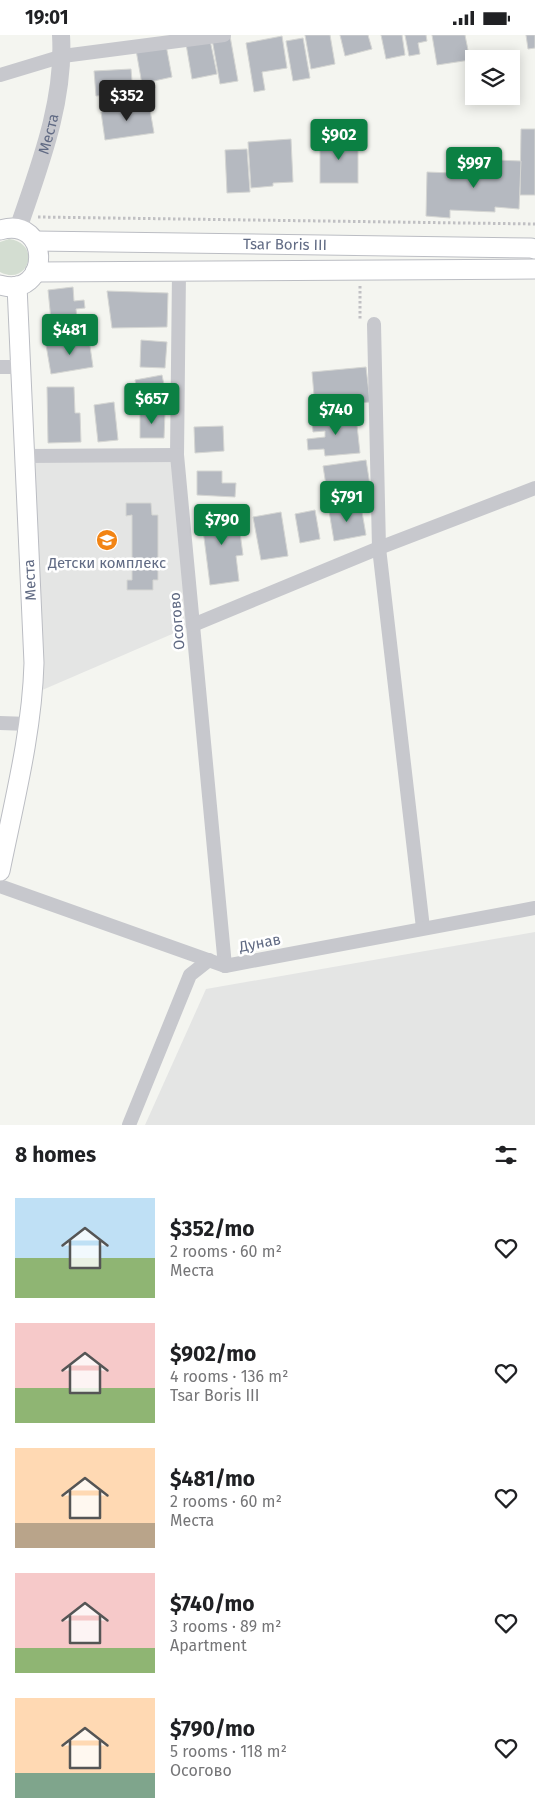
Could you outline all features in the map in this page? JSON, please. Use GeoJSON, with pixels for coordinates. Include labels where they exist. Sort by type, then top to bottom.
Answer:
{"type":"FeatureCollection","features":[{"type":"Feature","properties":{"kind":"main road"},"geometry":{"type":"LineString","coordinates":[[9,285],[28,281],[35,272],[39,257],[35,241],[14,225]]}},
{"type":"Feature","properties":{"kind":"main road","name":"Tsar Boris III"},"geometry":{"type":"LineString","coordinates":[[35,241],[535,249]]}},
{"type":"Feature","properties":{"kind":"main road","name":"Tsar Boris III"},"geometry":{"type":"LineString","coordinates":[[35,272],[179,273],[535,269]]}},
{"type":"Feature","properties":{"kind":"main road","name":"Места"},"geometry":{"type":"LineString","coordinates":[[0,871],[29,724],[33,694],[34,663],[21,367],[9,285]]}},
{"type":"Feature","properties":{"kind":"street","name":"Места"},"geometry":{"type":"LineString","coordinates":[[14,225],[49,134],[60,83],[63,56],[62,35]]}},
{"type":"Feature","properties":{"kind":"street"},"geometry":{"type":"LineString","coordinates":[[0,75],[63,56],[224,35]]}},
{"type":"Feature","properties":{"kind":"street","name":"Осогово"},"geometry":{"type":"LineString","coordinates":[[179,273],[177,455],[225,966]]}},
{"type":"Feature","properties":{"kind":"street"},"geometry":{"type":"LineString","coordinates":[[374,324],[380,548],[423,928]]}},
{"type":"Feature","properties":{"kind":"street"},"geometry":{"type":"LineString","coordinates":[[0,367],[21,367]]}},
{"type":"Feature","properties":{"kind":"street"},"geometry":{"type":"LineString","coordinates":[[25,455],[177,455]]}},
{"type":"Feature","properties":{"kind":"street"},"geometry":{"type":"LineString","coordinates":[[193,625],[380,548],[535,488]]}},
{"type":"Feature","properties":{"kind":"street"},"geometry":{"type":"LineString","coordinates":[[0,723],[29,724]]}},
{"type":"Feature","properties":{"kind":"street","name":"Дунав"},"geometry":{"type":"LineString","coordinates":[[0,887],[225,966],[535,908]]}},
{"type":"Feature","properties":{"kind":"street"},"geometry":{"type":"LineString","coordinates":[[129,1125],[190,975],[209,960]]}},
{"type":"Feature","properties":{"kind":"path"},"geometry":{"type":"LineString","coordinates":[[14,225],[535,224]]}},
{"type":"Feature","properties":{"kind":"path"},"geometry":{"type":"LineString","coordinates":[[360,282],[360,324],[374,324]]}},
{"type":"Feature","properties":{"kind":"shaded area"},"geometry":{"type":"Polygon","coordinates":[[[9,239],[19,242],[26,248],[28,255],[28,263],[18,274],[10,275],[0,272],[0,242],[9,239]]]}},
{"type":"Feature","properties":{"kind":"shaded area","name":"Детски комплекс"},"geometry":{"type":"Polygon","coordinates":[[[177,455],[193,625],[33,694],[25,456],[177,455]]]}},
{"type":"Feature","properties":{"kind":"shaded area"},"geometry":{"type":"Polygon","coordinates":[[[535,932],[535,1125],[145,1125],[206,989],[535,932]]]}},
{"type":"Feature","properties":{"kind":"building"},"geometry":{"type":"Polygon","coordinates":[[[305,35],[330,35],[335,64],[311,69],[305,35]]]}},
{"type":"Feature","properties":{"kind":"building"},"geometry":{"type":"Polygon","coordinates":[[[340,35],[368,35],[372,49],[345,56],[340,35]]]}},
{"type":"Feature","properties":{"kind":"building"},"geometry":{"type":"Polygon","coordinates":[[[381,35],[402,35],[405,55],[386,59],[381,35]]]}},
{"type":"Feature","properties":{"kind":"building"},"geometry":{"type":"Polygon","coordinates":[[[405,35],[426,35],[427,41],[418,43],[420,54],[409,56],[405,35]]]}},
{"type":"Feature","properties":{"kind":"building"},"geometry":{"type":"Polygon","coordinates":[[[432,35],[465,35],[468,50],[465,50],[465,61],[437,65],[432,35]]]}},
{"type":"Feature","properties":{"kind":"building"},"geometry":{"type":"Polygon","coordinates":[[[526,35],[535,35],[535,48],[528,49],[526,35]]]}},
{"type":"Feature","properties":{"kind":"building"},"geometry":{"type":"Polygon","coordinates":[[[230,36],[238,81],[220,84],[212,39],[230,36]]]}},
{"type":"Feature","properties":{"kind":"building"},"geometry":{"type":"Polygon","coordinates":[[[282,36],[287,68],[262,72],[265,90],[254,92],[246,43],[282,36]]]}},
{"type":"Feature","properties":{"kind":"building"},"geometry":{"type":"Polygon","coordinates":[[[303,38],[310,78],[293,81],[286,41],[303,38]]]}},
{"type":"Feature","properties":{"kind":"building"},"geometry":{"type":"Polygon","coordinates":[[[210,40],[217,74],[192,79],[186,44],[210,40]]]}},
{"type":"Feature","properties":{"kind":"building"},"geometry":{"type":"Polygon","coordinates":[[[166,45],[172,77],[154,81],[155,88],[143,90],[136,50],[166,45]]]}},
{"type":"Feature","properties":{"kind":"building"},"geometry":{"type":"Polygon","coordinates":[[[131,69],[133,93],[96,96],[94,71],[131,69]]]}},
{"type":"Feature","properties":{"kind":"building"},"geometry":{"type":"Polygon","coordinates":[[[149,104],[154,133],[105,140],[101,112],[149,104]]]}},
{"type":"Feature","properties":{"kind":"building"},"geometry":{"type":"Polygon","coordinates":[[[521,129],[535,129],[535,195],[520,195],[521,129]]]}},
{"type":"Feature","properties":{"kind":"building"},"geometry":{"type":"Polygon","coordinates":[[[291,139],[293,182],[273,183],[273,186],[251,188],[248,142],[291,139]]]}},
{"type":"Feature","properties":{"kind":"building"},"geometry":{"type":"Polygon","coordinates":[[[320,139],[358,139],[358,183],[320,183],[320,139]]]}},
{"type":"Feature","properties":{"kind":"building"},"geometry":{"type":"Polygon","coordinates":[[[247,149],[250,192],[227,193],[225,150],[247,149]]]}},
{"type":"Feature","properties":{"kind":"building"},"geometry":{"type":"Polygon","coordinates":[[[495,160],[521,161],[519,209],[495,207],[495,212],[450,210],[450,218],[426,216],[427,172],[451,173],[451,165],[495,167],[495,160]]]}},
{"type":"Feature","properties":{"kind":"building"},"geometry":{"type":"Polygon","coordinates":[[[73,287],[74,301],[84,300],[85,308],[76,309],[78,327],[52,330],[48,290],[73,287]]]}},
{"type":"Feature","properties":{"kind":"building"},"geometry":{"type":"Polygon","coordinates":[[[107,291],[168,293],[167,327],[112,328],[107,291]]]}},
{"type":"Feature","properties":{"kind":"building"},"geometry":{"type":"Polygon","coordinates":[[[89,339],[93,367],[51,374],[46,345],[89,339]]]}},
{"type":"Feature","properties":{"kind":"building"},"geometry":{"type":"Polygon","coordinates":[[[141,340],[167,342],[165,368],[140,367],[141,340]]]}},
{"type":"Feature","properties":{"kind":"building"},"geometry":{"type":"Polygon","coordinates":[[[366,367],[370,402],[315,407],[312,372],[366,367]]]}},
{"type":"Feature","properties":{"kind":"building"},"geometry":{"type":"Polygon","coordinates":[[[162,375],[167,399],[140,404],[135,380],[162,375]]]}},
{"type":"Feature","properties":{"kind":"building"},"geometry":{"type":"Polygon","coordinates":[[[47,387],[74,387],[75,413],[80,413],[81,442],[48,443],[47,387]]]}},
{"type":"Feature","properties":{"kind":"building"},"geometry":{"type":"Polygon","coordinates":[[[114,402],[118,440],[98,442],[94,405],[114,402]]]}},
{"type":"Feature","properties":{"kind":"building"},"geometry":{"type":"Polygon","coordinates":[[[140,413],[165,413],[164,438],[140,438],[140,413]]]}},
{"type":"Feature","properties":{"kind":"building"},"geometry":{"type":"Polygon","coordinates":[[[356,416],[360,453],[325,456],[324,449],[308,450],[307,439],[325,437],[325,431],[313,432],[312,420],[356,416]]]}},
{"type":"Feature","properties":{"kind":"building"},"geometry":{"type":"Polygon","coordinates":[[[223,426],[224,451],[195,453],[194,427],[223,426]]]}},
{"type":"Feature","properties":{"kind":"building"},"geometry":{"type":"Polygon","coordinates":[[[366,460],[370,485],[327,492],[323,466],[366,460]]]}},
{"type":"Feature","properties":{"kind":"building"},"geometry":{"type":"Polygon","coordinates":[[[197,471],[222,471],[222,483],[236,483],[235,497],[197,495],[197,471]]]}},
{"type":"Feature","properties":{"kind":"building"},"geometry":{"type":"Polygon","coordinates":[[[126,503],[151,503],[152,515],[158,515],[158,580],[153,580],[153,590],[127,590],[127,580],[132,580],[132,515],[126,516],[126,503]]]}},
{"type":"Feature","properties":{"kind":"building"},"geometry":{"type":"Polygon","coordinates":[[[361,506],[366,535],[334,541],[329,511],[361,506]]]}},
{"type":"Feature","properties":{"kind":"building"},"geometry":{"type":"Polygon","coordinates":[[[237,510],[243,555],[236,556],[239,581],[210,585],[201,514],[237,510]]]}},
{"type":"Feature","properties":{"kind":"building"},"geometry":{"type":"Polygon","coordinates":[[[315,510],[320,539],[300,543],[295,514],[315,510]]]}},
{"type":"Feature","properties":{"kind":"building"},"geometry":{"type":"Polygon","coordinates":[[[281,512],[288,556],[261,560],[253,517],[281,512]]]}},
{"type":"Feature","properties":{"kind":"place","name":"Детски комплекс"},"geometry":{"type":"Point","coordinates":[107,540]}}]}
